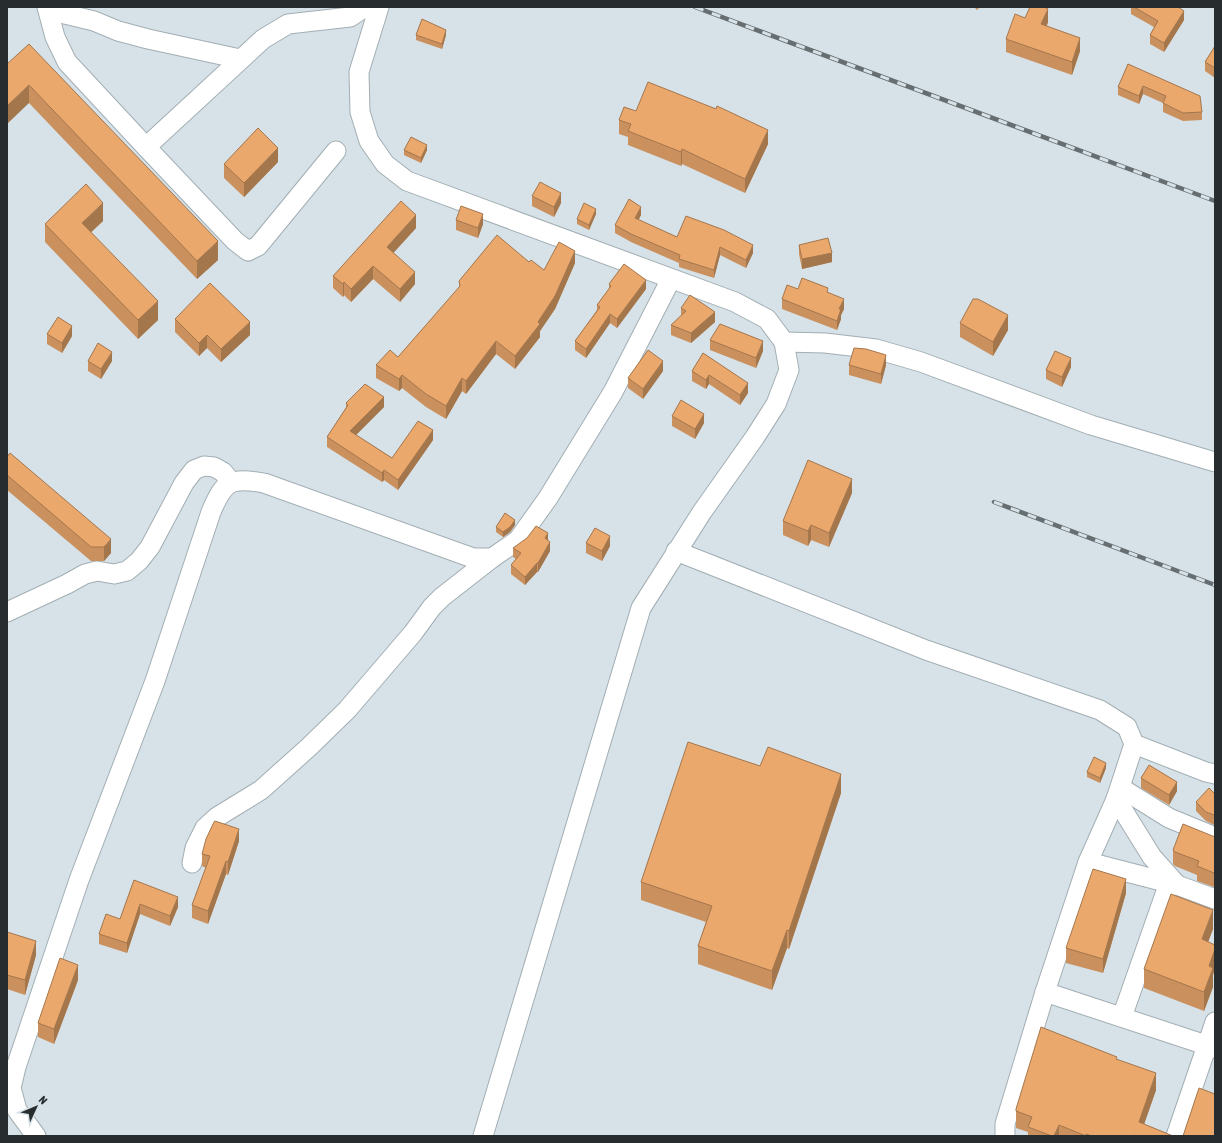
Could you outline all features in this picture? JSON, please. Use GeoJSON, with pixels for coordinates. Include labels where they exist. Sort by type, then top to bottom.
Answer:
{"type":"FeatureCollection","features":[{"type":"Feature","properties":{"kind":"street"},"geometry":{"type":"LineString","coordinates":[[146,147],[263,39],[288,24],[350,17],[365,7]]}},
{"type":"Feature","properties":{"kind":"street"},"geometry":{"type":"LineString","coordinates":[[379,7],[359,72],[360,112],[369,141],[385,164],[407,181],[735,302],[767,319],[784,342],[789,370],[776,404],[676,551],[641,608],[483,1136]]}},
{"type":"Feature","properties":{"kind":"street"},"geometry":{"type":"LineString","coordinates":[[47,8],[94,21],[118,31],[148,39],[240,59]]}},
{"type":"Feature","properties":{"kind":"street"},"geometry":{"type":"LineString","coordinates":[[47,8],[55,37],[67,62],[235,241],[248,251],[258,246],[336,151]]}},
{"type":"Feature","properties":{"kind":"street"},"geometry":{"type":"LineString","coordinates":[[192,863],[195,848],[205,828],[217,818],[261,790],[309,747],[347,710],[408,639],[432,607],[442,597],[518,540],[548,498],[613,392],[671,279]]}},
{"type":"Feature","properties":{"kind":"street"},"geometry":{"type":"LineString","coordinates":[[784,342],[825,343],[876,348],[922,362],[1091,424],[1215,462]]}},
{"type":"Feature","properties":{"kind":"street"},"geometry":{"type":"LineString","coordinates":[[7,612],[85,574],[97,571],[114,574],[127,571],[139,561],[150,547],[184,484],[194,470],[204,466],[214,467],[223,472],[231,482]]}},
{"type":"Feature","properties":{"kind":"street"},"geometry":{"type":"LineString","coordinates":[[36,1136],[17,1110],[11,1088],[16,1067],[80,880],[155,681],[210,512],[219,493],[231,482],[246,480],[264,483],[473,558],[492,558]]}},
{"type":"Feature","properties":{"kind":"street"},"geometry":{"type":"LineString","coordinates":[[676,551],[926,650],[1100,710],[1127,728],[1134,744],[1119,793],[1088,862],[1045,992],[1005,1124],[1005,1136]]}},
{"type":"Feature","properties":{"kind":"street"},"geometry":{"type":"LineString","coordinates":[[1134,744],[1206,772],[1215,774]]}},
{"type":"Feature","properties":{"kind":"street"},"geometry":{"type":"LineString","coordinates":[[1119,793],[1169,818],[1215,837]]}},
{"type":"Feature","properties":{"kind":"street"},"geometry":{"type":"LineString","coordinates":[[1119,793],[1152,857],[1173,884]]}},
{"type":"Feature","properties":{"kind":"street"},"geometry":{"type":"LineString","coordinates":[[1088,862],[1173,884],[1215,899]]}},
{"type":"Feature","properties":{"kind":"street"},"geometry":{"type":"LineString","coordinates":[[1122,1017],[1173,884]]}},
{"type":"Feature","properties":{"kind":"street"},"geometry":{"type":"LineString","coordinates":[[1045,992],[1211,1047]]}},
{"type":"Feature","properties":{"kind":"street"},"geometry":{"type":"LineString","coordinates":[[1176,1136],[1211,1047],[1215,1022]]}},
{"type":"Feature","properties":{"kind":"building"},"geometry":{"type":"Polygon","coordinates":[[[1030,7],[1044,7],[1048,9],[1041,24],[1080,38],[1072,62],[1006,39],[1015,14],[1025,18],[1030,7]]]}},
{"type":"Feature","properties":{"kind":"building"},"geometry":{"type":"Polygon","coordinates":[[[1134,7],[1178,7],[1184,11],[1164,43],[1150,35],[1158,21],[1134,7]]]}},
{"type":"Feature","properties":{"kind":"building"},"geometry":{"type":"Polygon","coordinates":[[[422,19],[446,30],[442,44],[416,35],[422,19]]]}},
{"type":"Feature","properties":{"kind":"building"},"geometry":{"type":"Polygon","coordinates":[[[29,44],[218,241],[197,261],[29,85],[7,106],[7,64],[29,44]]]}},
{"type":"Feature","properties":{"kind":"building"},"geometry":{"type":"Polygon","coordinates":[[[1215,46],[1215,68],[1205,62],[1215,46]]]}},
{"type":"Feature","properties":{"kind":"building"},"geometry":{"type":"Polygon","coordinates":[[[1128,64],[1200,96],[1202,112],[1183,113],[1163,103],[1166,96],[1143,86],[1139,96],[1118,87],[1128,64]]]}},
{"type":"Feature","properties":{"kind":"building"},"geometry":{"type":"Polygon","coordinates":[[[648,82],[716,109],[717,106],[768,130],[745,179],[682,149],[681,152],[628,131],[631,124],[619,120],[624,107],[636,111],[648,82]]]}},
{"type":"Feature","properties":{"kind":"building"},"geometry":{"type":"Polygon","coordinates":[[[258,128],[278,148],[244,183],[224,164],[258,128]]]}},
{"type":"Feature","properties":{"kind":"building"},"geometry":{"type":"Polygon","coordinates":[[[411,137],[427,145],[421,158],[404,150],[411,137]]]}},
{"type":"Feature","properties":{"kind":"building"},"geometry":{"type":"Polygon","coordinates":[[[540,182],[561,193],[554,207],[532,196],[540,182]]]}},
{"type":"Feature","properties":{"kind":"building"},"geometry":{"type":"Polygon","coordinates":[[[86,184],[103,203],[82,223],[158,301],[138,320],[45,224],[86,184]]]}},
{"type":"Feature","properties":{"kind":"building"},"geometry":{"type":"Polygon","coordinates":[[[629,199],[641,207],[635,218],[677,237],[686,216],[724,230],[753,245],[746,260],[720,247],[714,270],[679,259],[680,255],[631,234],[615,225],[629,199]]]}},
{"type":"Feature","properties":{"kind":"building"},"geometry":{"type":"Polygon","coordinates":[[[401,201],[416,215],[387,247],[415,272],[400,289],[373,266],[351,289],[344,282],[343,284],[333,276],[401,201]]]}},
{"type":"Feature","properties":{"kind":"building"},"geometry":{"type":"Polygon","coordinates":[[[584,203],[596,209],[589,225],[577,219],[584,203]]]}},
{"type":"Feature","properties":{"kind":"building"},"geometry":{"type":"Polygon","coordinates":[[[461,206],[483,214],[478,228],[456,220],[461,206]]]}},
{"type":"Feature","properties":{"kind":"building"},"geometry":{"type":"Polygon","coordinates":[[[497,235],[529,262],[531,260],[544,270],[559,242],[575,251],[555,296],[538,322],[540,324],[515,356],[496,341],[466,381],[462,378],[446,406],[426,394],[402,375],[399,379],[376,365],[390,350],[398,357],[460,286],[459,281],[497,235]]]}},
{"type":"Feature","properties":{"kind":"building"},"geometry":{"type":"Polygon","coordinates":[[[828,238],[832,253],[802,259],[799,245],[828,238]]]}},
{"type":"Feature","properties":{"kind":"building"},"geometry":{"type":"Polygon","coordinates":[[[624,264],[646,280],[617,319],[610,314],[586,349],[575,341],[600,307],[597,305],[611,286],[609,284],[624,264]]]}},
{"type":"Feature","properties":{"kind":"building"},"geometry":{"type":"Polygon","coordinates":[[[802,278],[828,288],[827,292],[844,299],[839,309],[841,309],[837,321],[782,299],[787,285],[798,289],[802,278]]]}},
{"type":"Feature","properties":{"kind":"building"},"geometry":{"type":"Polygon","coordinates":[[[210,283],[250,322],[221,349],[207,335],[199,343],[175,319],[210,283]]]}},
{"type":"Feature","properties":{"kind":"building"},"geometry":{"type":"Polygon","coordinates":[[[690,295],[715,312],[691,333],[671,325],[686,311],[681,308],[690,295]]]}},
{"type":"Feature","properties":{"kind":"building"},"geometry":{"type":"Polygon","coordinates":[[[973,299],[978,299],[1008,315],[993,342],[960,323],[973,299]]]}},
{"type":"Feature","properties":{"kind":"building"},"geometry":{"type":"Polygon","coordinates":[[[58,317],[72,326],[62,343],[47,334],[58,317]]]}},
{"type":"Feature","properties":{"kind":"building"},"geometry":{"type":"Polygon","coordinates":[[[720,324],[763,341],[756,358],[710,340],[720,324]]]}},
{"type":"Feature","properties":{"kind":"building"},"geometry":{"type":"Polygon","coordinates":[[[98,343],[112,352],[101,369],[88,361],[98,343]]]}},
{"type":"Feature","properties":{"kind":"building"},"geometry":{"type":"Polygon","coordinates":[[[854,348],[866,349],[886,355],[881,374],[849,365],[854,348]]]}},
{"type":"Feature","properties":{"kind":"building"},"geometry":{"type":"Polygon","coordinates":[[[648,350],[663,361],[643,389],[628,378],[648,350]]]}},
{"type":"Feature","properties":{"kind":"building"},"geometry":{"type":"Polygon","coordinates":[[[1055,351],[1071,358],[1062,377],[1046,370],[1055,351]]]}},
{"type":"Feature","properties":{"kind":"building"},"geometry":{"type":"Polygon","coordinates":[[[703,353],[748,383],[740,395],[709,375],[706,380],[692,371],[703,353]]]}},
{"type":"Feature","properties":{"kind":"building"},"geometry":{"type":"Polygon","coordinates":[[[365,384],[384,397],[350,431],[392,458],[418,421],[433,430],[398,480],[384,470],[382,473],[327,437],[348,405],[346,403],[365,384]]]}},
{"type":"Feature","properties":{"kind":"building"},"geometry":{"type":"Polygon","coordinates":[[[681,400],[704,414],[695,429],[672,416],[681,400]]]}},
{"type":"Feature","properties":{"kind":"building"},"geometry":{"type":"Polygon","coordinates":[[[10,453],[111,539],[104,547],[91,547],[7,475],[7,457],[10,453]]]}},
{"type":"Feature","properties":{"kind":"building"},"geometry":{"type":"Polygon","coordinates":[[[808,460],[852,479],[829,533],[811,525],[808,531],[783,521],[808,460]]]}},
{"type":"Feature","properties":{"kind":"building"},"geometry":{"type":"Polygon","coordinates":[[[505,513],[515,520],[510,527],[503,532],[496,527],[505,513]]]}},
{"type":"Feature","properties":{"kind":"building"},"geometry":{"type":"Polygon","coordinates":[[[536,526],[548,533],[545,538],[550,542],[538,563],[525,577],[511,565],[521,553],[513,548],[527,538],[536,526]]]}},
{"type":"Feature","properties":{"kind":"building"},"geometry":{"type":"Polygon","coordinates":[[[595,528],[610,536],[602,551],[586,543],[595,528]]]}},
{"type":"Feature","properties":{"kind":"building"},"geometry":{"type":"Polygon","coordinates":[[[688,742],[760,766],[768,747],[841,774],[789,931],[787,930],[772,971],[698,946],[712,906],[641,882],[688,742]]]}},
{"type":"Feature","properties":{"kind":"building"},"geometry":{"type":"Polygon","coordinates":[[[1094,757],[1106,763],[1100,778],[1087,772],[1094,757]]]}},
{"type":"Feature","properties":{"kind":"building"},"geometry":{"type":"Polygon","coordinates":[[[1149,765],[1177,782],[1169,795],[1141,778],[1149,765]]]}},
{"type":"Feature","properties":{"kind":"building"},"geometry":{"type":"Polygon","coordinates":[[[1209,788],[1215,794],[1214,815],[1206,812],[1196,802],[1209,788]]]}},
{"type":"Feature","properties":{"kind":"building"},"geometry":{"type":"Polygon","coordinates":[[[215,821],[239,829],[228,862],[226,861],[208,911],[192,905],[210,856],[202,854],[206,839],[215,821]]]}},
{"type":"Feature","properties":{"kind":"building"},"geometry":{"type":"Polygon","coordinates":[[[1183,824],[1215,837],[1214,873],[1197,866],[1199,861],[1173,850],[1183,824]]]}},
{"type":"Feature","properties":{"kind":"building"},"geometry":{"type":"Polygon","coordinates":[[[1093,869],[1126,879],[1103,959],[1066,948],[1093,869]]]}},
{"type":"Feature","properties":{"kind":"building"},"geometry":{"type":"Polygon","coordinates":[[[134,880],[178,897],[170,916],[140,904],[127,943],[99,934],[106,914],[120,919],[134,880]]]}},
{"type":"Feature","properties":{"kind":"building"},"geometry":{"type":"Polygon","coordinates":[[[1171,894],[1213,910],[1202,939],[1215,945],[1209,966],[1213,968],[1204,992],[1144,969],[1171,894]]]}},
{"type":"Feature","properties":{"kind":"building"},"geometry":{"type":"Polygon","coordinates":[[[7,932],[36,941],[25,980],[7,975],[7,932]]]}},
{"type":"Feature","properties":{"kind":"building"},"geometry":{"type":"Polygon","coordinates":[[[60,958],[78,965],[54,1029],[38,1023],[60,958]]]}},
{"type":"Feature","properties":{"kind":"building"},"geometry":{"type":"Polygon","coordinates":[[[1041,1027],[1117,1057],[1116,1059],[1156,1073],[1139,1122],[1173,1136],[1092,1136],[1086,1134],[1086,1136],[1059,1125],[1054,1136],[1052,1136],[1028,1127],[1032,1117],[1016,1111],[1016,1109],[1041,1027]]]}},
{"type":"Feature","properties":{"kind":"building"},"geometry":{"type":"Polygon","coordinates":[[[1199,1088],[1215,1094],[1215,1136],[1183,1136],[1199,1088]]]}},
{"type":"Feature","properties":{"kind":"railway"},"geometry":{"type":"LineString","coordinates":[[695,7],[1215,201]]}},
{"type":"Feature","properties":{"kind":"railway"},"geometry":{"type":"LineString","coordinates":[[994,502],[1215,585]]}}]}
